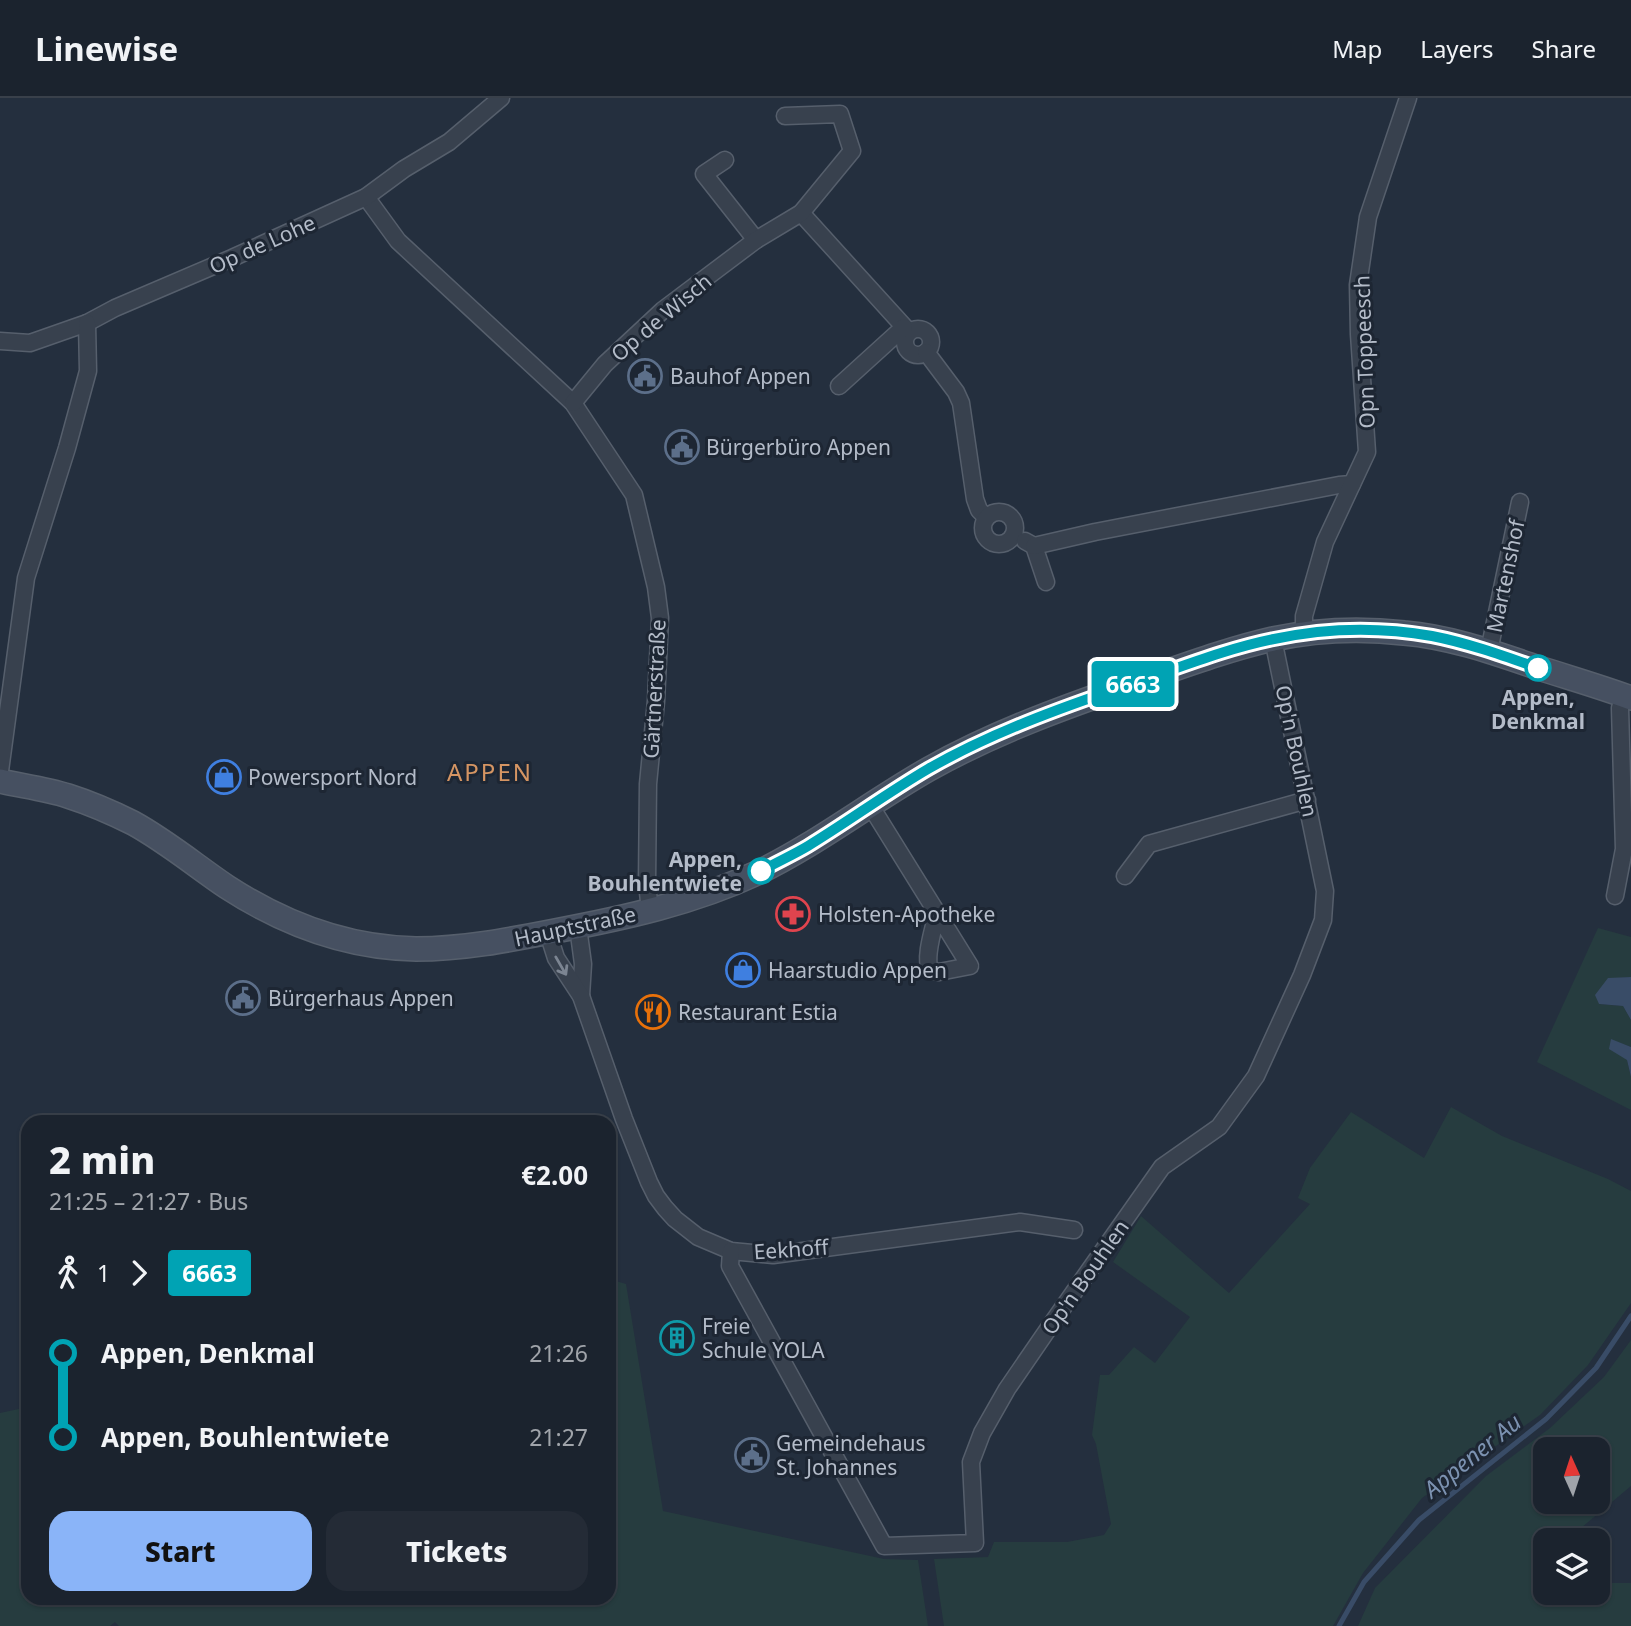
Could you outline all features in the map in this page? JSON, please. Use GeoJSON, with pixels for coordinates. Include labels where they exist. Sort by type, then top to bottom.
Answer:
{"type":"FeatureCollection","features":[{"type":"Feature","properties":{"kind":"main road","name":"Hauptstraße"},"geometry":{"type":"LineString","coordinates":[[0,780],[67,796],[127,820],[230,889],[285,920],[341,940],[377,947],[453,948],[491,944],[578,927],[702,896],[759,872],[807,846],[929,769],[1016,726],[1230,650],[1273,639],[1347,631],[1402,632],[1433,636],[1489,651],[1628,697]]}},
{"type":"Feature","properties":{"kind":"street","name":"Op de Lohe"},"geometry":{"type":"LineString","coordinates":[[0,341],[30,343],[87,323],[366,197],[404,169],[449,142],[501,98]]}},
{"type":"Feature","properties":{"kind":"street","name":"Opn Toppeesch"},"geometry":{"type":"LineString","coordinates":[[1304,634],[1304,616],[1325,542],[1367,452],[1358,285],[1368,217],[1408,98]]}},
{"type":"Feature","properties":{"kind":"street","name":"Op de Wisch"},"geometry":{"type":"LineString","coordinates":[[573,403],[605,364],[663,310],[756,240],[802,213],[852,151],[840,114],[785,116]]}},
{"type":"Feature","properties":{"kind":"street"},"geometry":{"type":"LineString","coordinates":[[725,160],[704,174],[756,240]]}},
{"type":"Feature","properties":{"kind":"street","name":"Gärtnerstraße"},"geometry":{"type":"LineString","coordinates":[[366,197],[398,241],[573,403],[634,495],[656,587],[660,618],[648,784],[647,883],[650,911]]}},
{"type":"Feature","properties":{"kind":"street"},"geometry":{"type":"LineString","coordinates":[[802,213],[906,330]]}},
{"type":"Feature","properties":{"kind":"street"},"geometry":{"type":"LineString","coordinates":[[0,771],[26,578],[88,371],[87,323]]}},
{"type":"Feature","properties":{"kind":"street"},"geometry":{"type":"LineString","coordinates":[[839,386],[906,330],[925,332],[931,342],[926,352],[956,392],[961,403],[975,499],[979,510],[986,517],[982,529],[988,540],[999,544],[1005,543],[1014,535],[1034,546],[1352,484]]}},
{"type":"Feature","properties":{"kind":"street","name":"Martenshof"},"geometry":{"type":"LineString","coordinates":[[1489,651],[1520,502]]}},
{"type":"Feature","properties":{"kind":"street"},"geometry":{"type":"LineString","coordinates":[[1034,546],[1046,582]]}},
{"type":"Feature","properties":{"kind":"street","name":"Op'n Bouhlen"},"geometry":{"type":"LineString","coordinates":[[731,1251],[730,1266],[884,1546],[975,1542],[971,1462],[982,1433],[1007,1389],[1162,1167],[1219,1127],[1256,1076],[1302,975],[1323,920],[1325,891],[1273,639]]}},
{"type":"Feature","properties":{"kind":"street","name":"Hauptstraße"},"geometry":{"type":"LineString","coordinates":[[1615,896],[1624,849],[1620,708],[1628,697]]}},
{"type":"Feature","properties":{"kind":"street"},"geometry":{"type":"LineString","coordinates":[[1125,876],[1149,844],[1307,800]]}},
{"type":"Feature","properties":{"kind":"street"},"geometry":{"type":"LineString","coordinates":[[870,805],[937,913]]}},
{"type":"Feature","properties":{"kind":"street","name":"Eekhoff"},"geometry":{"type":"LineString","coordinates":[[578,927],[583,964],[580,996]]}},
{"type":"Feature","properties":{"kind":"street","name":"Eekhoff"},"geometry":{"type":"LineString","coordinates":[[548,933],[556,958],[580,996],[641,1165],[656,1196],[675,1219],[698,1237],[731,1251],[773,1255],[1020,1222],[1074,1230]]}},
{"type":"Feature","properties":{"kind":"green space"},"geometry":{"type":"Polygon","coordinates":[[[1598,928],[1631,937],[1631,977],[1608,979],[1599,1004],[1623,1006],[1631,1020],[1631,1047],[1611,1040],[1627,1060],[1631,1077],[1631,1110],[1537,1062],[1598,928]]]}},
{"type":"Feature","properties":{"kind":"green space"},"geometry":{"type":"Polygon","coordinates":[[[1451,1107],[1502,1136],[1631,1191],[1631,1303],[1588,1365],[1540,1415],[1422,1498],[1363,1573],[1333,1626],[944,1626],[934,1559],[988,1557],[994,1542],[1067,1542],[1104,1535],[1111,1524],[1092,1435],[1100,1375],[1109,1375],[1134,1347],[1155,1363],[1190,1317],[1113,1262],[1141,1216],[1229,1293],[1310,1204],[1298,1198],[1310,1168],[1351,1112],[1424,1158],[1451,1107]]]}},
{"type":"Feature","properties":{"kind":"green space"},"geometry":{"type":"Polygon","coordinates":[[[616,1281],[626,1284],[663,1511],[884,1559],[918,1560],[928,1626],[119,1626],[115,1622],[110,1626],[0,1626],[0,1413],[21,1408],[21,1605],[616,1605],[616,1281]]]}},
{"type":"Feature","properties":{"kind":"green space"},"geometry":{"type":"Polygon","coordinates":[[[1631,1340],[1631,1486],[1610,1504],[1610,1437],[1538,1437],[1604,1377],[1631,1340]]]}},
{"type":"Feature","properties":{"kind":"green space"},"geometry":{"type":"Polygon","coordinates":[[[1533,1441],[1533,1514],[1598,1514],[1581,1528],[1533,1528],[1533,1605],[1610,1605],[1610,1583],[1631,1583],[1631,1626],[1358,1626],[1375,1588],[1486,1476],[1533,1441]]]}},
{"type":"Feature","properties":{"kind":"water"},"geometry":{"type":"Polygon","coordinates":[[[1631,977],[1631,1020],[1623,1006],[1599,1004],[1595,995],[1608,978],[1631,977]]]}},
{"type":"Feature","properties":{"kind":"water"},"geometry":{"type":"Polygon","coordinates":[[[1611,1039],[1631,1047],[1631,1077],[1627,1060],[1609,1049],[1611,1039]]]}},
{"type":"Feature","properties":{"kind":"waterway","name":"Appener Au"},"geometry":{"type":"LineString","coordinates":[[1339,1626],[1364,1582],[1419,1520],[1546,1419],[1596,1368],[1631,1316]]}},
{"type":"Feature","properties":{"kind":"bus line","name":"6663"},"geometry":{"type":"LineString","coordinates":[[761,871],[807,846],[929,769],[1016,726],[1230,650],[1304,634],[1347,631],[1402,632],[1433,636],[1538,668]]}},
{"type":"Feature","properties":{"kind":"place","name":"Bauhof Appen"},"geometry":{"type":"Point","coordinates":[645,376]}},
{"type":"Feature","properties":{"kind":"place","name":"Bürgerbüro Appen"},"geometry":{"type":"Point","coordinates":[682,447]}},
{"type":"Feature","properties":{"kind":"place","name":"Appen, Denkmal"},"geometry":{"type":"Point","coordinates":[1538,668]}},
{"type":"Feature","properties":{"kind":"place","name":"Powersport Nord"},"geometry":{"type":"Point","coordinates":[224,777]}},
{"type":"Feature","properties":{"kind":"place","name":"Appen, Bouhlentwiete"},"geometry":{"type":"Point","coordinates":[761,871]}},
{"type":"Feature","properties":{"kind":"place","name":"Holsten-Apotheke"},"geometry":{"type":"Point","coordinates":[793,914]}},
{"type":"Feature","properties":{"kind":"place","name":"Haarstudio Appen"},"geometry":{"type":"Point","coordinates":[743,970]}},
{"type":"Feature","properties":{"kind":"place","name":"Bürgerhaus Appen"},"geometry":{"type":"Point","coordinates":[243,998]}},
{"type":"Feature","properties":{"kind":"place","name":"Restaurant Estia"},"geometry":{"type":"Point","coordinates":[653,1012]}},
{"type":"Feature","properties":{"kind":"place","name":"Freie Schule YOLA"},"geometry":{"type":"Point","coordinates":[677,1338]}},
{"type":"Feature","properties":{"kind":"place","name":"Gemeindehaus St. Johannes"},"geometry":{"type":"Point","coordinates":[752,1455]}},
{"type":"Feature","properties":{"kind":"district","name":"APPEN"},"geometry":{"type":"Point","coordinates":[490,771]}}]}
